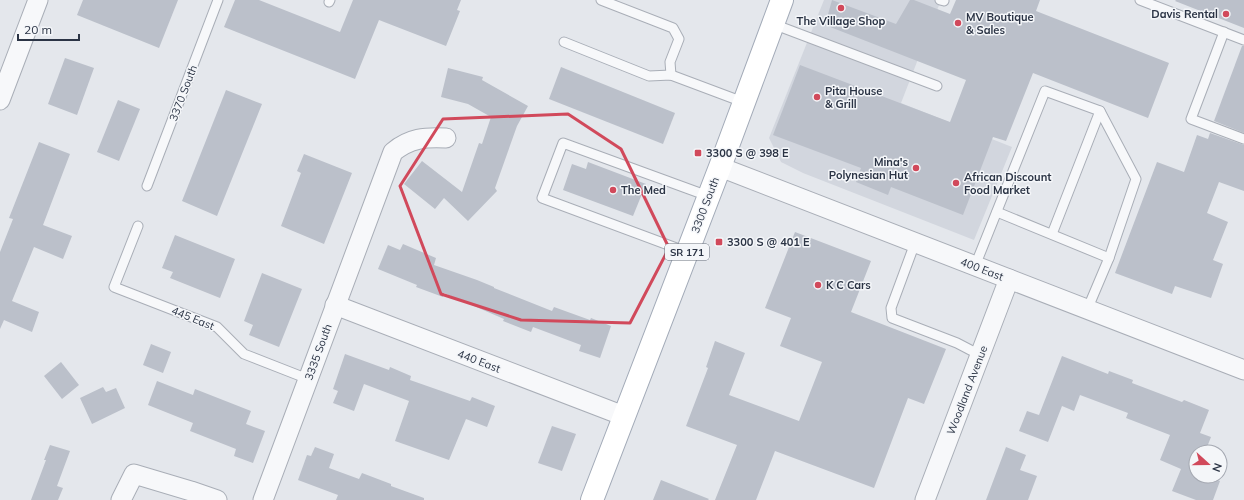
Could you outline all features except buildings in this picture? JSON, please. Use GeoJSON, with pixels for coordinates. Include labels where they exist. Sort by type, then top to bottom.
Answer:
{"type":"FeatureCollection","features":[{"type":"Feature","properties":{"kind":"main road","name":"3300 South"},"geometry":{"type":"LineString","coordinates":[[592,500],[720,167],[782,0]]}},
{"type":"Feature","properties":{"kind":"street"},"geometry":{"type":"LineString","coordinates":[[0,100],[38,0]]}},
{"type":"Feature","properties":{"kind":"street","name":"3335 South"},"geometry":{"type":"LineString","coordinates":[[263,500],[393,152],[402,144],[425,137],[446,138]]}},
{"type":"Feature","properties":{"kind":"street","name":"400 East"},"geometry":{"type":"LineString","coordinates":[[720,167],[1244,370]]}},
{"type":"Feature","properties":{"kind":"street","name":"Woodland Avenue"},"geometry":{"type":"LineString","coordinates":[[925,500],[1009,279]]}},
{"type":"Feature","properties":{"kind":"street","name":"440 East"},"geometry":{"type":"LineString","coordinates":[[335,305],[624,416]]}},
{"type":"Feature","properties":{"kind":"street"},"geometry":{"type":"LineString","coordinates":[[121,500],[134,474],[191,490],[217,500]]}},
{"type":"Feature","properties":{"kind":"lane","name":"3370 South"},"geometry":{"type":"LineString","coordinates":[[147,186],[218,0]]}},
{"type":"Feature","properties":{"kind":"lane"},"geometry":{"type":"LineString","coordinates":[[602,0],[673,28],[679,39],[670,62],[671,75]]}},
{"type":"Feature","properties":{"kind":"lane"},"geometry":{"type":"LineString","coordinates":[[940,0],[944,0]]}},
{"type":"Feature","properties":{"kind":"lane"},"geometry":{"type":"LineString","coordinates":[[1140,0],[1244,40]]}},
{"type":"Feature","properties":{"kind":"lane"},"geometry":{"type":"LineString","coordinates":[[773,24],[937,86]]}},
{"type":"Feature","properties":{"kind":"lane"},"geometry":{"type":"LineString","coordinates":[[1224,32],[1191,119],[1244,139]]}},
{"type":"Feature","properties":{"kind":"lane"},"geometry":{"type":"LineString","coordinates":[[564,42],[649,76],[671,75],[743,102]]}},
{"type":"Feature","properties":{"kind":"lane"},"geometry":{"type":"LineString","coordinates":[[975,266],[1045,91],[1100,111],[1136,179],[1109,258],[1087,310]]}},
{"type":"Feature","properties":{"kind":"lane"},"geometry":{"type":"LineString","coordinates":[[1052,234],[1100,111]]}},
{"type":"Feature","properties":{"kind":"lane"},"geometry":{"type":"LineString","coordinates":[[687,252],[542,198],[563,143],[708,196]]}},
{"type":"Feature","properties":{"kind":"lane"},"geometry":{"type":"LineString","coordinates":[[997,212],[1109,258]]}},
{"type":"Feature","properties":{"kind":"lane","name":"445 East"},"geometry":{"type":"LineString","coordinates":[[138,226],[114,287],[217,327],[244,354],[308,379]]}},
{"type":"Feature","properties":{"kind":"lane"},"geometry":{"type":"LineString","coordinates":[[915,243],[891,308],[892,318],[957,343],[980,355]]}},
{"type":"Feature","properties":{"kind":"highlighted area"},"geometry":{"type":"Polygon","coordinates":[[[568,114],[621,149],[669,248],[630,323],[521,320],[441,294],[400,186],[443,119],[568,114]]]}},
{"type":"Feature","properties":{"kind":"shaded area"},"geometry":{"type":"Polygon","coordinates":[[[824,0],[941,0],[901,103],[1012,147],[974,240],[803,173],[781,162],[769,138],[824,0]]]}},
{"type":"Feature","properties":{"kind":"place","name":"The Village Shop"},"geometry":{"type":"Point","coordinates":[841,8]}},
{"type":"Feature","properties":{"kind":"place","name":"Davis Rental"},"geometry":{"type":"Point","coordinates":[1226,14]}},
{"type":"Feature","properties":{"kind":"place","name":"MV Boutique & Sales"},"geometry":{"type":"Point","coordinates":[958,23]}},
{"type":"Feature","properties":{"kind":"place","name":"Pita House & Grill"},"geometry":{"type":"Point","coordinates":[817,97]}},
{"type":"Feature","properties":{"kind":"place","name":"3300 S @ 398 E"},"geometry":{"type":"Point","coordinates":[698,153]}},
{"type":"Feature","properties":{"kind":"place","name":"Mina's Polynesian Hut"},"geometry":{"type":"Point","coordinates":[916,168]}},
{"type":"Feature","properties":{"kind":"place","name":"African Discount Food Market"},"geometry":{"type":"Point","coordinates":[956,183]}},
{"type":"Feature","properties":{"kind":"place","name":"The Med"},"geometry":{"type":"Point","coordinates":[613,190]}},
{"type":"Feature","properties":{"kind":"place","name":"3300 S @ 401 E"},"geometry":{"type":"Point","coordinates":[719,242]}},
{"type":"Feature","properties":{"kind":"place","name":"K C Cars"},"geometry":{"type":"Point","coordinates":[818,285]}}]}
